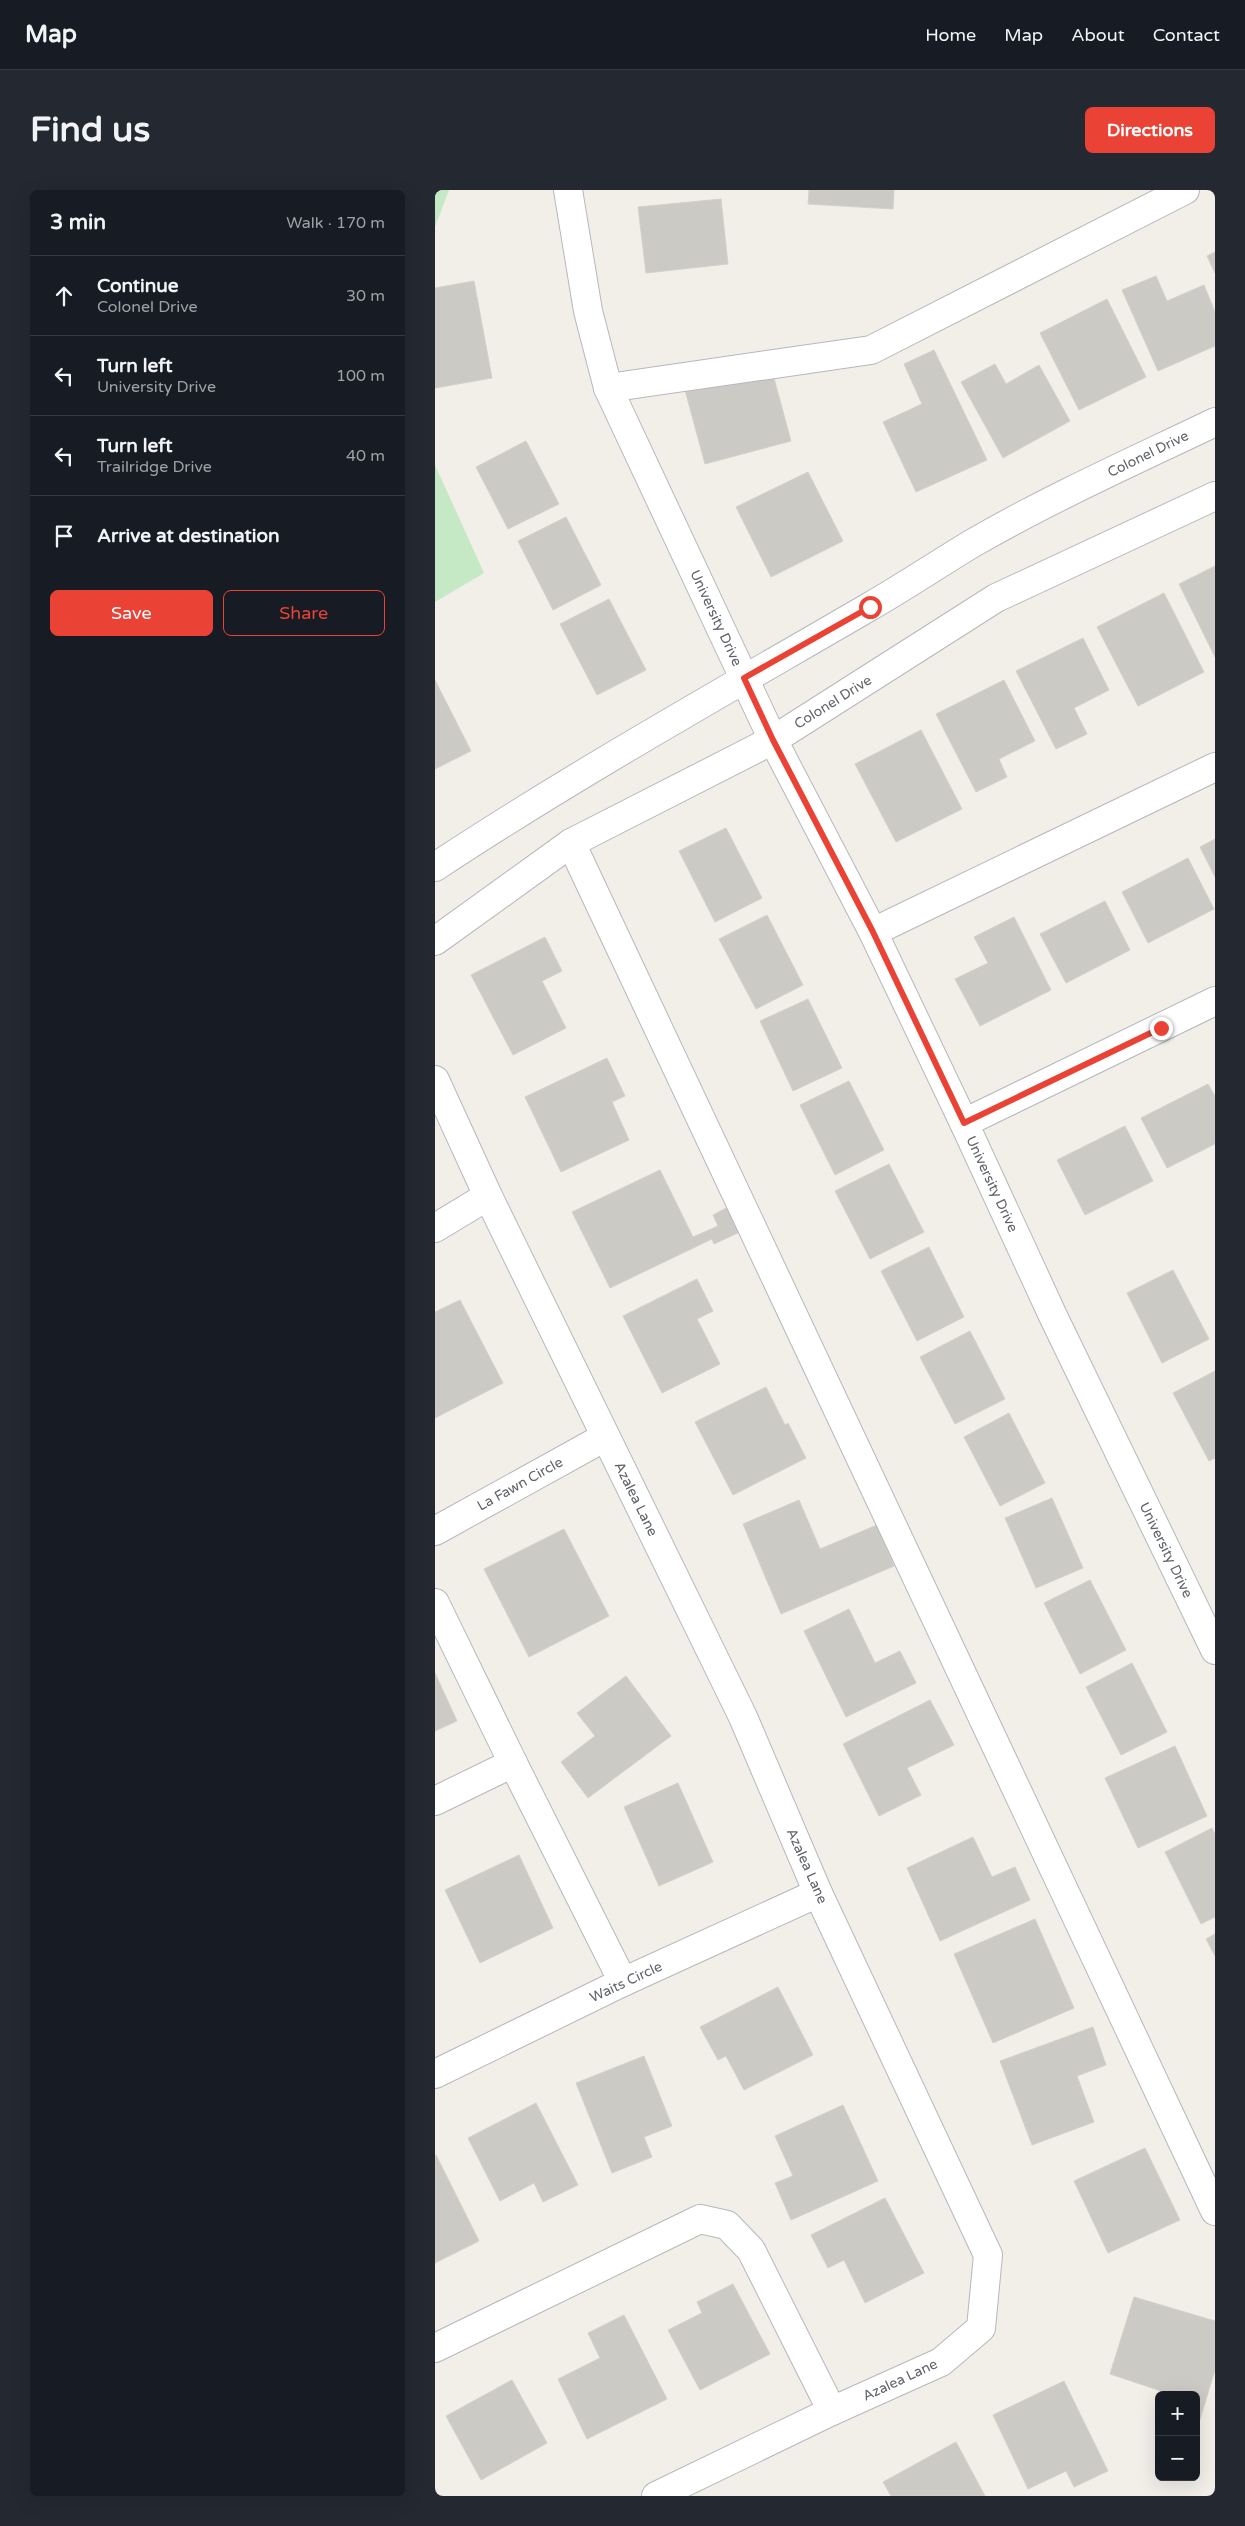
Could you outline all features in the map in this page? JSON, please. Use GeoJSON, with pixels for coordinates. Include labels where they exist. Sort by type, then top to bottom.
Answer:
{"type":"FeatureCollection","features":[{"type":"Feature","properties":{"kind":"street","name":"University Drive"},"geometry":{"type":"LineString","coordinates":[[568,190],[587,311],[608,388],[773,740],[873,932],[1053,1316],[1215,1650]]}},
{"type":"Feature","properties":{"kind":"street"},"geometry":{"type":"LineString","coordinates":[[608,388],[871,350],[1185,190]]}},
{"type":"Feature","properties":{"kind":"street","name":"Colonel Drive"},"geometry":{"type":"LineString","coordinates":[[435,867],[533,803],[744,678],[870,607],[974,543],[1101,477],[1215,422]]}},
{"type":"Feature","properties":{"kind":"street","name":"Colonel Drive"},"geometry":{"type":"LineString","coordinates":[[435,941],[571,843],[773,740],[996,598],[1215,496]]}},
{"type":"Feature","properties":{"kind":"street"},"geometry":{"type":"LineString","coordinates":[[873,932],[1215,767]]}},
{"type":"Feature","properties":{"kind":"street"},"geometry":{"type":"LineString","coordinates":[[571,843],[1215,2211]]}},
{"type":"Feature","properties":{"kind":"street"},"geometry":{"type":"LineString","coordinates":[[964,1123],[1215,1002]]}},
{"type":"Feature","properties":{"kind":"street","name":"Azalea Lane"},"geometry":{"type":"LineString","coordinates":[[435,1080],[488,1196],[743,1717],[818,1893],[988,2255],[981,2328],[941,2362],[832,2411],[656,2496]]}},
{"type":"Feature","properties":{"kind":"street"},"geometry":{"type":"LineString","coordinates":[[435,1228],[488,1196]]}},
{"type":"Feature","properties":{"kind":"street","name":"La Fawn Circle"},"geometry":{"type":"LineString","coordinates":[[435,1531],[605,1436]]}},
{"type":"Feature","properties":{"kind":"street"},"geometry":{"type":"LineString","coordinates":[[435,1603],[623,1982]]}},
{"type":"Feature","properties":{"kind":"street"},"geometry":{"type":"LineString","coordinates":[[435,1801],[513,1763]]}},
{"type":"Feature","properties":{"kind":"street","name":"Waits Circle"},"geometry":{"type":"LineString","coordinates":[[435,2074],[623,1982],[818,1893]]}},
{"type":"Feature","properties":{"kind":"street"},"geometry":{"type":"LineString","coordinates":[[435,2348],[701,2220],[727,2225],[751,2250],[832,2411]]}},
{"type":"Feature","properties":{"kind":"green space"},"geometry":{"type":"Polygon","coordinates":[[[435,190],[449,190],[435,227],[435,190]]]}},
{"type":"Feature","properties":{"kind":"green space"},"geometry":{"type":"Polygon","coordinates":[[[435,465],[484,573],[435,602],[435,465]]]}},
{"type":"Feature","properties":{"kind":"building"},"geometry":{"type":"Polygon","coordinates":[[[809,190],[894,190],[893,209],[808,204],[809,190]]]}},
{"type":"Feature","properties":{"kind":"building"},"geometry":{"type":"Polygon","coordinates":[[[721,199],[728,264],[646,273],[638,207],[721,199]]]}},
{"type":"Feature","properties":{"kind":"building"},"geometry":{"type":"Polygon","coordinates":[[[1215,252],[1215,273],[1207,256],[1215,252]]]}},
{"type":"Feature","properties":{"kind":"building"},"geometry":{"type":"Polygon","coordinates":[[[1156,276],[1167,301],[1204,285],[1215,312],[1215,346],[1158,371],[1122,290],[1156,276]]]}},
{"type":"Feature","properties":{"kind":"building"},"geometry":{"type":"Polygon","coordinates":[[[474,281],[492,378],[435,388],[435,288],[474,281]]]}},
{"type":"Feature","properties":{"kind":"building"},"geometry":{"type":"Polygon","coordinates":[[[1107,299],[1146,377],[1079,410],[1040,333],[1107,299]]]}},
{"type":"Feature","properties":{"kind":"building"},"geometry":{"type":"Polygon","coordinates":[[[934,350],[987,460],[916,492],[883,422],[922,404],[904,364],[934,350]]]}},
{"type":"Feature","properties":{"kind":"building"},"geometry":{"type":"Polygon","coordinates":[[[995,364],[1006,384],[1039,365],[1070,421],[1003,458],[961,382],[995,364]]]}},
{"type":"Feature","properties":{"kind":"building"},"geometry":{"type":"Polygon","coordinates":[[[771,367],[791,441],[705,464],[685,390],[771,367]]]}},
{"type":"Feature","properties":{"kind":"building"},"geometry":{"type":"Polygon","coordinates":[[[526,441],[559,504],[508,529],[476,467],[526,441]]]}},
{"type":"Feature","properties":{"kind":"building"},"geometry":{"type":"Polygon","coordinates":[[[808,472],[843,541],[771,577],[736,507],[808,472]]]}},
{"type":"Feature","properties":{"kind":"building"},"geometry":{"type":"Polygon","coordinates":[[[566,517],[601,585],[553,610],[518,541],[566,517]]]}},
{"type":"Feature","properties":{"kind":"building"},"geometry":{"type":"Polygon","coordinates":[[[1215,566],[1215,657],[1179,584],[1215,566]]]}},
{"type":"Feature","properties":{"kind":"building"},"geometry":{"type":"Polygon","coordinates":[[[1164,593],[1204,672],[1138,706],[1097,627],[1164,593]]]}},
{"type":"Feature","properties":{"kind":"building"},"geometry":{"type":"Polygon","coordinates":[[[609,599],[646,670],[597,695],[560,624],[609,599]]]}},
{"type":"Feature","properties":{"kind":"building"},"geometry":{"type":"Polygon","coordinates":[[[1083,638],[1109,690],[1074,708],[1087,734],[1056,749],[1016,671],[1083,638]]]}},
{"type":"Feature","properties":{"kind":"building"},"geometry":{"type":"Polygon","coordinates":[[[435,680],[471,751],[435,769],[435,680]]]}},
{"type":"Feature","properties":{"kind":"building"},"geometry":{"type":"Polygon","coordinates":[[[1004,680],[1035,741],[999,759],[1007,777],[976,792],[936,714],[1004,680]]]}},
{"type":"Feature","properties":{"kind":"building"},"geometry":{"type":"Polygon","coordinates":[[[921,730],[962,809],[896,842],[855,764],[921,730]]]}},
{"type":"Feature","properties":{"kind":"building"},"geometry":{"type":"Polygon","coordinates":[[[726,828],[762,898],[715,922],[679,851],[726,828]]]}},
{"type":"Feature","properties":{"kind":"building"},"geometry":{"type":"Polygon","coordinates":[[[1215,839],[1215,877],[1200,847],[1215,839]]]}},
{"type":"Feature","properties":{"kind":"building"},"geometry":{"type":"Polygon","coordinates":[[[1188,858],[1214,909],[1148,943],[1122,892],[1188,858]]]}},
{"type":"Feature","properties":{"kind":"building"},"geometry":{"type":"Polygon","coordinates":[[[1105,901],[1130,950],[1066,983],[1040,934],[1105,901]]]}},
{"type":"Feature","properties":{"kind":"building"},"geometry":{"type":"Polygon","coordinates":[[[767,915],[803,985],[756,1009],[719,939],[767,915]]]}},
{"type":"Feature","properties":{"kind":"building"},"geometry":{"type":"Polygon","coordinates":[[[1014,917],[1051,990],[980,1026],[955,979],[988,963],[974,937],[1014,917]]]}},
{"type":"Feature","properties":{"kind":"building"},"geometry":{"type":"Polygon","coordinates":[[[545,937],[562,971],[542,981],[566,1028],[513,1055],[471,975],[545,937]]]}},
{"type":"Feature","properties":{"kind":"building"},"geometry":{"type":"Polygon","coordinates":[[[808,999],[842,1068],[793,1091],[760,1021],[808,999]]]}},
{"type":"Feature","properties":{"kind":"building"},"geometry":{"type":"Polygon","coordinates":[[[607,1058],[625,1096],[612,1102],[629,1140],[561,1172],[525,1097],[607,1058]]]}},
{"type":"Feature","properties":{"kind":"building"},"geometry":{"type":"Polygon","coordinates":[[[849,1081],[884,1150],[835,1175],[800,1105],[849,1081]]]}},
{"type":"Feature","properties":{"kind":"building"},"geometry":{"type":"Polygon","coordinates":[[[1208,1084],[1215,1096],[1215,1144],[1167,1168],[1141,1118],[1208,1084]]]}},
{"type":"Feature","properties":{"kind":"building"},"geometry":{"type":"Polygon","coordinates":[[[1125,1126],[1153,1181],[1085,1215],[1057,1160],[1125,1126]]]}},
{"type":"Feature","properties":{"kind":"building"},"geometry":{"type":"Polygon","coordinates":[[[889,1164],[924,1232],[870,1259],[835,1191],[889,1164]]]}},
{"type":"Feature","properties":{"kind":"building"},"geometry":{"type":"Polygon","coordinates":[[[660,1170],[693,1237],[718,1226],[713,1215],[730,1206],[742,1231],[714,1244],[712,1239],[610,1288],[572,1212],[660,1170]]]}},
{"type":"Feature","properties":{"kind":"building"},"geometry":{"type":"Polygon","coordinates":[[[929,1247],[964,1317],[917,1341],[881,1271],[929,1247]]]}},
{"type":"Feature","properties":{"kind":"building"},"geometry":{"type":"Polygon","coordinates":[[[1173,1270],[1209,1339],[1162,1363],[1127,1293],[1173,1270]]]}},
{"type":"Feature","properties":{"kind":"building"},"geometry":{"type":"Polygon","coordinates":[[[697,1279],[713,1311],[697,1319],[720,1364],[662,1393],[623,1316],[697,1279]]]}},
{"type":"Feature","properties":{"kind":"building"},"geometry":{"type":"Polygon","coordinates":[[[460,1300],[503,1383],[435,1418],[435,1312],[460,1300]]]}},
{"type":"Feature","properties":{"kind":"building"},"geometry":{"type":"Polygon","coordinates":[[[970,1331],[1005,1399],[955,1424],[920,1357],[970,1331]]]}},
{"type":"Feature","properties":{"kind":"building"},"geometry":{"type":"Polygon","coordinates":[[[1215,1371],[1215,1458],[1209,1461],[1173,1393],[1215,1371]]]}},
{"type":"Feature","properties":{"kind":"building"},"geometry":{"type":"Polygon","coordinates":[[[766,1387],[785,1425],[788,1423],[806,1458],[733,1495],[695,1422],[766,1387]]]}},
{"type":"Feature","properties":{"kind":"building"},"geometry":{"type":"Polygon","coordinates":[[[1009,1413],[1045,1483],[1000,1506],[964,1437],[1009,1413]]]}},
{"type":"Feature","properties":{"kind":"building"},"geometry":{"type":"Polygon","coordinates":[[[1052,1498],[1083,1568],[1036,1588],[1005,1518],[1052,1498]]]}},
{"type":"Feature","properties":{"kind":"building"},"geometry":{"type":"Polygon","coordinates":[[[799,1500],[820,1549],[877,1525],[894,1566],[781,1614],[743,1524],[799,1500]]]}},
{"type":"Feature","properties":{"kind":"building"},"geometry":{"type":"Polygon","coordinates":[[[564,1529],[609,1616],[529,1657],[484,1569],[564,1529]]]}},
{"type":"Feature","properties":{"kind":"building"},"geometry":{"type":"Polygon","coordinates":[[[1090,1580],[1126,1650],[1080,1674],[1044,1603],[1090,1580]]]}},
{"type":"Feature","properties":{"kind":"building"},"geometry":{"type":"Polygon","coordinates":[[[849,1609],[875,1663],[900,1651],[916,1683],[846,1717],[804,1631],[849,1609]]]}},
{"type":"Feature","properties":{"kind":"building"},"geometry":{"type":"Polygon","coordinates":[[[1132,1663],[1167,1732],[1121,1755],[1086,1687],[1132,1663]]]}},
{"type":"Feature","properties":{"kind":"building"},"geometry":{"type":"Polygon","coordinates":[[[435,1673],[457,1721],[435,1731],[435,1673]]]}},
{"type":"Feature","properties":{"kind":"building"},"geometry":{"type":"Polygon","coordinates":[[[626,1676],[671,1736],[588,1798],[561,1762],[595,1736],[577,1713],[626,1676]]]}},
{"type":"Feature","properties":{"kind":"building"},"geometry":{"type":"Polygon","coordinates":[[[930,1700],[954,1745],[907,1768],[921,1795],[879,1816],[843,1744],[930,1700]]]}},
{"type":"Feature","properties":{"kind":"building"},"geometry":{"type":"Polygon","coordinates":[[[1175,1746],[1207,1816],[1138,1848],[1105,1778],[1175,1746]]]}},
{"type":"Feature","properties":{"kind":"building"},"geometry":{"type":"Polygon","coordinates":[[[678,1783],[713,1862],[659,1886],[624,1807],[678,1783]]]}},
{"type":"Feature","properties":{"kind":"building"},"geometry":{"type":"Polygon","coordinates":[[[1212,1828],[1215,1834],[1215,1917],[1201,1924],[1165,1852],[1212,1828]]]}},
{"type":"Feature","properties":{"kind":"building"},"geometry":{"type":"Polygon","coordinates":[[[973,1837],[992,1877],[1015,1867],[1030,1900],[940,1941],[907,1868],[973,1837]]]}},
{"type":"Feature","properties":{"kind":"building"},"geometry":{"type":"Polygon","coordinates":[[[519,1855],[553,1928],[480,1963],[445,1890],[519,1855]]]}},
{"type":"Feature","properties":{"kind":"building"},"geometry":{"type":"Polygon","coordinates":[[[1035,1919],[1074,2008],[993,2043],[954,1954],[1035,1919]]]}},
{"type":"Feature","properties":{"kind":"building"},"geometry":{"type":"Polygon","coordinates":[[[1215,1934],[1215,1956],[1206,1939],[1215,1934]]]}},
{"type":"Feature","properties":{"kind":"building"},"geometry":{"type":"Polygon","coordinates":[[[778,1987],[813,2055],[744,2090],[726,2056],[718,2060],[700,2027],[778,1987]]]}},
{"type":"Feature","properties":{"kind":"building"},"geometry":{"type":"Polygon","coordinates":[[[1093,2027],[1106,2065],[1077,2076],[1094,2122],[1032,2145],[1000,2061],[1093,2027]]]}},
{"type":"Feature","properties":{"kind":"building"},"geometry":{"type":"Polygon","coordinates":[[[644,2056],[672,2126],[644,2137],[652,2157],[612,2173],[576,2083],[644,2056]]]}},
{"type":"Feature","properties":{"kind":"building"},"geometry":{"type":"Polygon","coordinates":[[[536,2103],[578,2185],[543,2202],[534,2183],[500,2201],[468,2138],[536,2103]]]}},
{"type":"Feature","properties":{"kind":"building"},"geometry":{"type":"Polygon","coordinates":[[[843,2105],[878,2181],[791,2220],[775,2183],[793,2176],[775,2136],[843,2105]]]}},
{"type":"Feature","properties":{"kind":"building"},"geometry":{"type":"Polygon","coordinates":[[[1145,2148],[1180,2220],[1108,2253],[1074,2181],[1145,2148]]]}},
{"type":"Feature","properties":{"kind":"building"},"geometry":{"type":"Polygon","coordinates":[[[435,2156],[479,2241],[435,2263],[435,2156]]]}},
{"type":"Feature","properties":{"kind":"building"},"geometry":{"type":"Polygon","coordinates":[[[885,2198],[924,2273],[865,2303],[844,2260],[828,2268],[811,2235],[885,2198]]]}},
{"type":"Feature","properties":{"kind":"building"},"geometry":{"type":"Polygon","coordinates":[[[733,2284],[770,2354],[700,2390],[668,2330],[702,2313],[697,2302],[733,2284]]]}},
{"type":"Feature","properties":{"kind":"building"},"geometry":{"type":"Polygon","coordinates":[[[1134,2297],[1215,2321],[1215,2370],[1200,2419],[1200,2391],[1161,2391],[1110,2374],[1134,2297]]]}},
{"type":"Feature","properties":{"kind":"building"},"geometry":{"type":"Polygon","coordinates":[[[624,2315],[667,2399],[587,2439],[558,2379],[600,2358],[588,2333],[624,2315]]]}},
{"type":"Feature","properties":{"kind":"building"},"geometry":{"type":"Polygon","coordinates":[[[512,2380],[547,2443],[481,2480],[446,2416],[512,2380]]]}},
{"type":"Feature","properties":{"kind":"building"},"geometry":{"type":"Polygon","coordinates":[[[1064,2381],[1108,2471],[1074,2487],[1066,2471],[1028,2489],[993,2415],[1064,2381]]]}},
{"type":"Feature","properties":{"kind":"building"},"geometry":{"type":"Polygon","coordinates":[[[956,2442],[985,2496],[891,2496],[883,2482],[956,2442]]]}},
{"type":"Feature","properties":{"kind":"route"},"geometry":{"type":"LineString","coordinates":[[870,607],[744,678],[773,740],[873,932],[964,1123],[1161,1028]]}}]}
